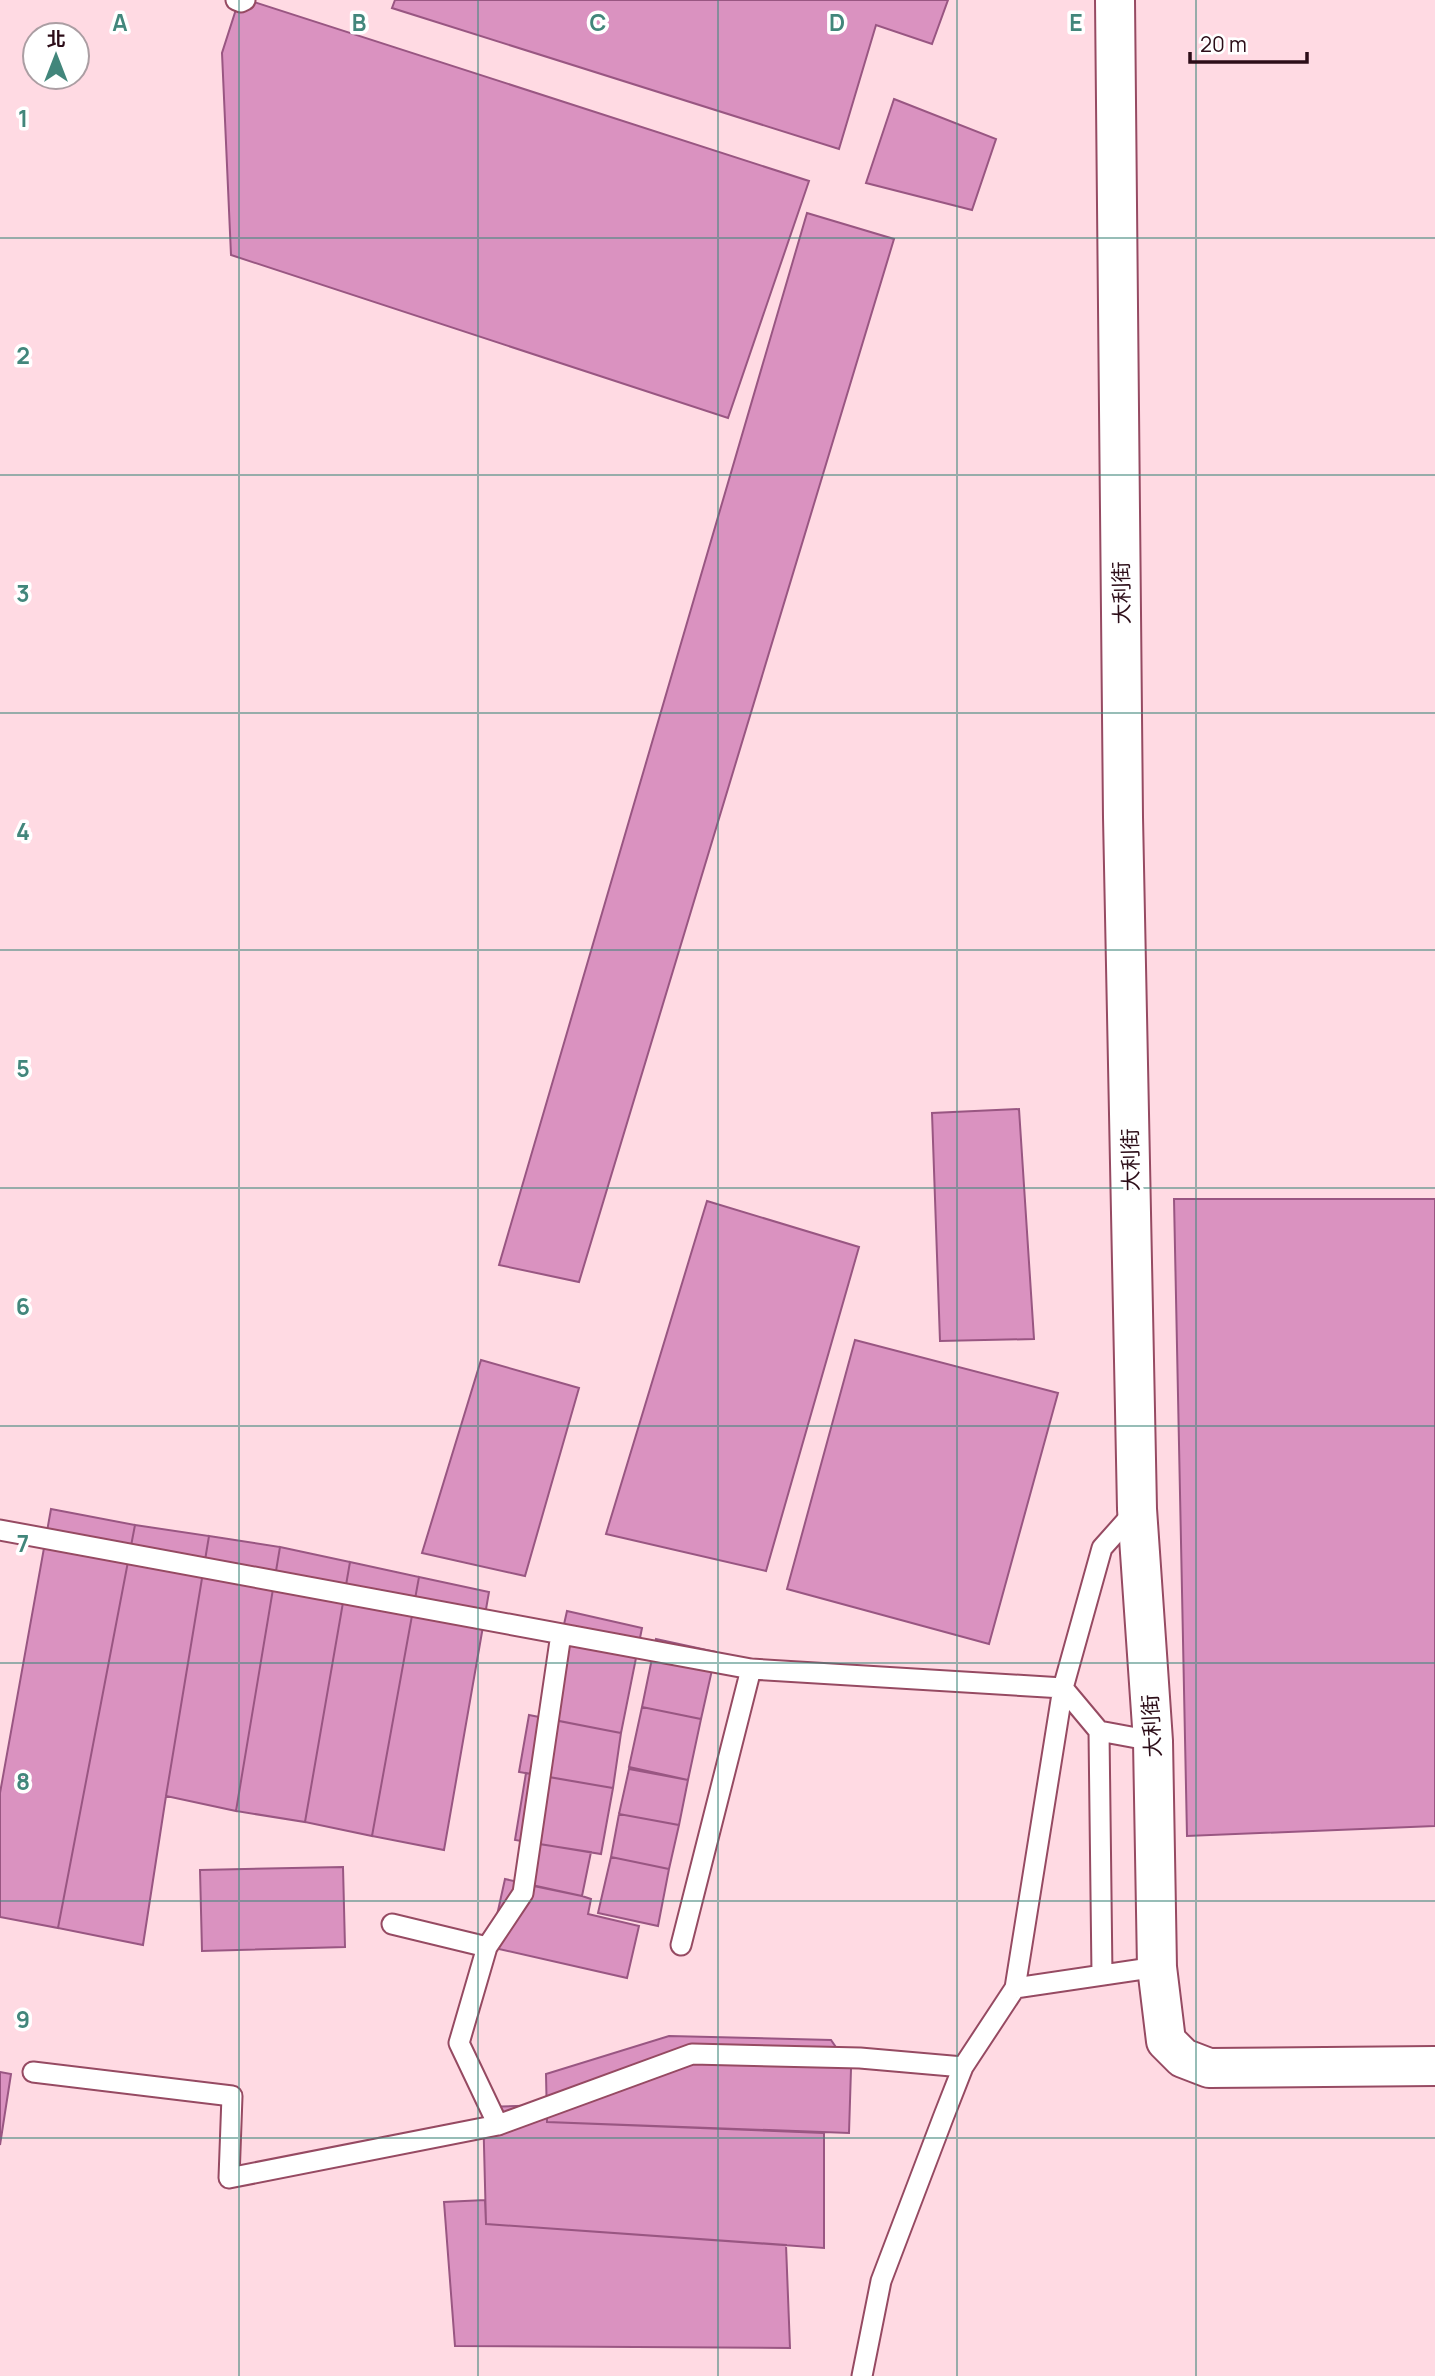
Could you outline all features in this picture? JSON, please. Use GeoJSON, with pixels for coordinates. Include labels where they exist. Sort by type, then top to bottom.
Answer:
{"type":"FeatureCollection","features":[{"type":"Feature","properties":{"kind":"street","name":"大利街"},"geometry":{"type":"LineString","coordinates":[[1115,0],[1123,817],[1137,1509],[1153,1741],[1157,1967],[1166,2041],[1183,2057],[1209,2068],[1435,2066]]}},
{"type":"Feature","properties":{"kind":"lane"},"geometry":{"type":"LineString","coordinates":[[236,0],[245,0]]}},
{"type":"Feature","properties":{"kind":"lane"},"geometry":{"type":"LineString","coordinates":[[862,2376],[881,2281],[964,2067],[1015,1988],[1063,1688],[1102,1548],[1137,1509]]}},
{"type":"Feature","properties":{"kind":"lane"},"geometry":{"type":"LineString","coordinates":[[0,1530],[751,1669],[1063,1688],[1098,1731],[1102,1975]]}},
{"type":"Feature","properties":{"kind":"lane"},"geometry":{"type":"LineString","coordinates":[[498,2125],[459,2043],[487,1947],[523,1893],[561,1634]]}},
{"type":"Feature","properties":{"kind":"lane"},"geometry":{"type":"LineString","coordinates":[[681,1945],[751,1669]]}},
{"type":"Feature","properties":{"kind":"lane"},"geometry":{"type":"LineString","coordinates":[[1098,1731],[1153,1741]]}},
{"type":"Feature","properties":{"kind":"lane"},"geometry":{"type":"LineString","coordinates":[[392,1924],[487,1947]]}},
{"type":"Feature","properties":{"kind":"lane"},"geometry":{"type":"LineString","coordinates":[[1015,1988],[1157,1967]]}},
{"type":"Feature","properties":{"kind":"lane"},"geometry":{"type":"LineString","coordinates":[[33,2072],[232,2096],[229,2178],[498,2125],[692,2054],[860,2058],[964,2067]]}},
{"type":"Feature","properties":{"kind":"building"},"geometry":{"type":"Polygon","coordinates":[[[239,0],[248,0],[809,181],[728,418],[231,255],[222,53],[239,0]]]}},
{"type":"Feature","properties":{"kind":"building"},"geometry":{"type":"Polygon","coordinates":[[[395,0],[948,0],[932,44],[876,25],[839,149],[392,8],[395,0]]]}},
{"type":"Feature","properties":{"kind":"building"},"geometry":{"type":"Polygon","coordinates":[[[894,99],[996,139],[972,210],[866,183],[894,99]]]}},
{"type":"Feature","properties":{"kind":"building"},"geometry":{"type":"Polygon","coordinates":[[[807,213],[894,239],[579,1282],[499,1265],[807,213]]]}},
{"type":"Feature","properties":{"kind":"building"},"geometry":{"type":"Polygon","coordinates":[[[1019,1109],[1034,1339],[940,1341],[932,1113],[1019,1109]]]}},
{"type":"Feature","properties":{"kind":"building"},"geometry":{"type":"Polygon","coordinates":[[[1174,1199],[1435,1199],[1435,1826],[1187,1836],[1174,1199]]]}},
{"type":"Feature","properties":{"kind":"building"},"geometry":{"type":"Polygon","coordinates":[[[707,1201],[859,1247],[766,1571],[606,1534],[707,1201]]]}},
{"type":"Feature","properties":{"kind":"building"},"geometry":{"type":"Polygon","coordinates":[[[855,1340],[1058,1393],[989,1644],[787,1589],[855,1340]]]}},
{"type":"Feature","properties":{"kind":"building"},"geometry":{"type":"Polygon","coordinates":[[[481,1360],[579,1388],[525,1576],[422,1553],[481,1360]]]}},
{"type":"Feature","properties":{"kind":"building"},"geometry":{"type":"Polygon","coordinates":[[[51,1509],[135,1525],[58,1928],[0,1917],[0,1793],[51,1509]]]}},
{"type":"Feature","properties":{"kind":"building"},"geometry":{"type":"Polygon","coordinates":[[[135,1525],[209,1536],[143,1945],[58,1928],[135,1525]]]}},
{"type":"Feature","properties":{"kind":"building"},"geometry":{"type":"Polygon","coordinates":[[[209,1536],[280,1547],[236,1811],[166,1796],[209,1536]]]}},
{"type":"Feature","properties":{"kind":"building"},"geometry":{"type":"Polygon","coordinates":[[[280,1547],[350,1562],[305,1822],[236,1811],[280,1547]]]}},
{"type":"Feature","properties":{"kind":"building"},"geometry":{"type":"Polygon","coordinates":[[[350,1562],[419,1577],[372,1836],[305,1822],[350,1562]]]}},
{"type":"Feature","properties":{"kind":"building"},"geometry":{"type":"Polygon","coordinates":[[[419,1577],[489,1592],[444,1850],[372,1836],[419,1577]]]}},
{"type":"Feature","properties":{"kind":"building"},"geometry":{"type":"Polygon","coordinates":[[[567,1611],[642,1628],[621,1733],[543,1718],[567,1611]]]}},
{"type":"Feature","properties":{"kind":"building"},"geometry":{"type":"Polygon","coordinates":[[[656,1639],[716,1652],[701,1719],[642,1707],[656,1639]]]}},
{"type":"Feature","properties":{"kind":"building"},"geometry":{"type":"Polygon","coordinates":[[[642,1707],[701,1719],[688,1780],[629,1767],[642,1707]]]}},
{"type":"Feature","properties":{"kind":"building"},"geometry":{"type":"Polygon","coordinates":[[[529,1715],[621,1733],[613,1788],[519,1772],[529,1715]]]}},
{"type":"Feature","properties":{"kind":"building"},"geometry":{"type":"Polygon","coordinates":[[[629,1769],[688,1780],[679,1825],[619,1814],[629,1769]]]}},
{"type":"Feature","properties":{"kind":"building"},"geometry":{"type":"Polygon","coordinates":[[[526,1773],[613,1788],[601,1854],[515,1840],[526,1773]]]}},
{"type":"Feature","properties":{"kind":"building"},"geometry":{"type":"Polygon","coordinates":[[[619,1814],[679,1825],[669,1869],[611,1857],[619,1814]]]}},
{"type":"Feature","properties":{"kind":"building"},"geometry":{"type":"Polygon","coordinates":[[[526,1842],[591,1852],[582,1896],[519,1883],[526,1842]]]}},
{"type":"Feature","properties":{"kind":"building"},"geometry":{"type":"Polygon","coordinates":[[[611,1857],[669,1869],[658,1926],[598,1913],[611,1857]]]}},
{"type":"Feature","properties":{"kind":"building"},"geometry":{"type":"Polygon","coordinates":[[[343,1867],[345,1947],[202,1951],[200,1870],[343,1867]]]}},
{"type":"Feature","properties":{"kind":"building"},"geometry":{"type":"Polygon","coordinates":[[[505,1879],[591,1899],[588,1914],[639,1926],[627,1978],[490,1947],[505,1879]]]}},
{"type":"Feature","properties":{"kind":"building"},"geometry":{"type":"Polygon","coordinates":[[[669,2036],[831,2040],[851,2069],[849,2133],[547,2122],[546,2074],[669,2036]]]}},
{"type":"Feature","properties":{"kind":"building"},"geometry":{"type":"Polygon","coordinates":[[[0,2072],[11,2074],[0,2145],[0,2072]]]}},
{"type":"Feature","properties":{"kind":"building"},"geometry":{"type":"Polygon","coordinates":[[[547,2105],[547,2122],[824,2133],[824,2248],[486,2224],[483,2107],[547,2105]]]}},
{"type":"Feature","properties":{"kind":"building"},"geometry":{"type":"Polygon","coordinates":[[[485,2200],[486,2224],[786,2245],[790,2348],[455,2346],[444,2202],[485,2200]]]}}]}
